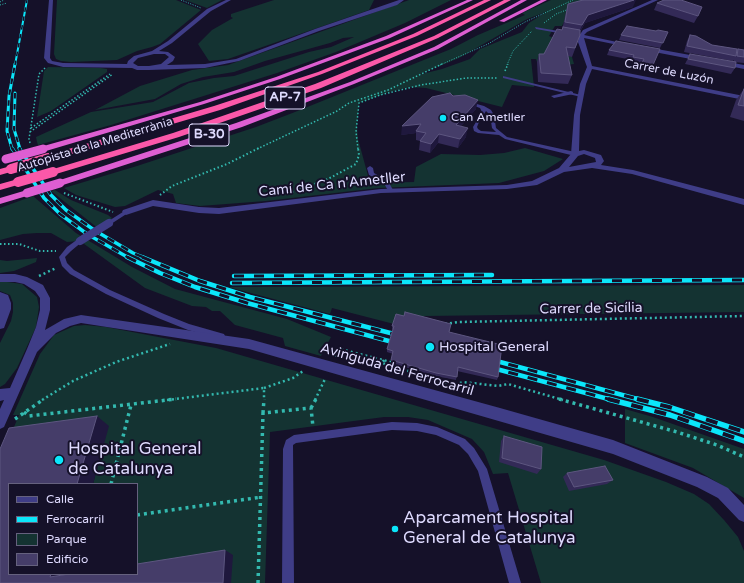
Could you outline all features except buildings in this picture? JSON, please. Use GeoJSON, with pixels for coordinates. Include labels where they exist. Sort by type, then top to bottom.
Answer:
{"type":"FeatureCollection","features":[{"type":"Feature","properties":{"kind":"highway"},"geometry":{"type":"LineString","coordinates":[[326,61],[412,23],[456,0]]}},
{"type":"Feature","properties":{"kind":"highway","name":"B-30"},"geometry":{"type":"LineString","coordinates":[[3,160],[202,103],[326,61],[409,29],[471,0]]}},
{"type":"Feature","properties":{"kind":"highway","name":"Autopista de la Mediterrània"},"geometry":{"type":"LineString","coordinates":[[0,172],[204,112],[320,73],[415,35],[488,0]]}},
{"type":"Feature","properties":{"kind":"highway","name":"Autopista de la Mediterrània"},"geometry":{"type":"LineString","coordinates":[[0,187],[176,135],[318,86],[436,37],[508,0]]}},
{"type":"Feature","properties":{"kind":"highway","name":"B-30"},"geometry":{"type":"LineString","coordinates":[[0,201],[59,186],[246,123],[324,94],[396,65],[447,42],[525,0]]}},
{"type":"Feature","properties":{"kind":"highway"},"geometry":{"type":"LineString","coordinates":[[396,65],[451,43],[545,0]]}},
{"type":"Feature","properties":{"kind":"street"},"geometry":{"type":"LineString","coordinates":[[50,0],[47,58],[51,64],[121,65],[142,68],[205,66],[237,60],[395,4],[402,0]]}},
{"type":"Feature","properties":{"kind":"street"},"geometry":{"type":"LineString","coordinates":[[154,52],[170,42],[209,10],[229,0]]}},
{"type":"Feature","properties":{"kind":"street"},"geometry":{"type":"LineString","coordinates":[[379,9],[385,0]]}},
{"type":"Feature","properties":{"kind":"street"},"geometry":{"type":"LineString","coordinates":[[656,0],[584,30],[581,36],[581,42],[590,68],[577,114],[575,155],[578,162],[591,166],[633,172],[744,202]]}},
{"type":"Feature","properties":{"kind":"street"},"geometry":{"type":"LineString","coordinates":[[581,36],[633,46]]}},
{"type":"Feature","properties":{"kind":"street"},"geometry":{"type":"LineString","coordinates":[[166,53],[170,42]]}},
{"type":"Feature","properties":{"kind":"street"},"geometry":{"type":"LineString","coordinates":[[640,48],[708,60]]}},
{"type":"Feature","properties":{"kind":"street"},"geometry":{"type":"LineString","coordinates":[[103,65],[132,59],[141,54],[154,52],[166,53],[172,57],[171,60],[182,66]]}},
{"type":"Feature","properties":{"kind":"street"},"geometry":{"type":"LineString","coordinates":[[132,59],[130,64],[133,66]]}},
{"type":"Feature","properties":{"kind":"street"},"geometry":{"type":"LineString","coordinates":[[156,67],[171,60]]}},
{"type":"Feature","properties":{"kind":"street"},"geometry":{"type":"LineString","coordinates":[[716,62],[744,68]]}},
{"type":"Feature","properties":{"kind":"street","name":"Carrer de Luzón"},"geometry":{"type":"LineString","coordinates":[[590,68],[744,98]]}},
{"type":"Feature","properties":{"kind":"street"},"geometry":{"type":"LineString","coordinates":[[554,96],[570,93]]}},
{"type":"Feature","properties":{"kind":"street"},"geometry":{"type":"LineString","coordinates":[[577,137],[600,161],[599,163],[591,166]]}},
{"type":"Feature","properties":{"kind":"street"},"geometry":{"type":"LineString","coordinates":[[575,155],[584,152],[595,155],[633,172]]}},
{"type":"Feature","properties":{"kind":"street","name":"Camí de Ca n'Ametller"},"geometry":{"type":"LineString","coordinates":[[562,170],[575,155]]}},
{"type":"Feature","properties":{"kind":"street","name":"Camí de Ca n'Ametller"},"geometry":{"type":"LineString","coordinates":[[126,212],[153,203],[199,210],[219,211],[390,190],[507,187],[534,183],[562,170],[591,166]]}},
{"type":"Feature","properties":{"kind":"street"},"geometry":{"type":"LineString","coordinates":[[80,241],[109,223]]}},
{"type":"Feature","properties":{"kind":"street"},"geometry":{"type":"LineString","coordinates":[[0,278],[15,278],[27,281],[39,288],[45,298],[45,310],[42,327],[0,422]]}},
{"type":"Feature","properties":{"kind":"street"},"geometry":{"type":"LineString","coordinates":[[0,296],[4,298],[6,303],[6,309],[0,325]]}},
{"type":"Feature","properties":{"kind":"street","name":"Avinguda del Ferrocarril"},"geometry":{"type":"LineString","coordinates":[[33,349],[52,330],[68,322],[81,319],[248,344],[613,447],[702,482],[723,494],[744,515]]}},
{"type":"Feature","properties":{"kind":"street"},"geometry":{"type":"LineString","coordinates":[[0,395],[13,393]]}},
{"type":"Feature","properties":{"kind":"lane"},"geometry":{"type":"LineString","coordinates":[[536,28],[566,33]]}},
{"type":"Feature","properties":{"kind":"lane"},"geometry":{"type":"LineString","coordinates":[[573,35],[581,36]]}},
{"type":"Feature","properties":{"kind":"lane"},"geometry":{"type":"LineString","coordinates":[[504,78],[581,96]]}},
{"type":"Feature","properties":{"kind":"lane"},"geometry":{"type":"LineString","coordinates":[[461,100],[482,107],[492,115],[494,128],[505,138],[515,142],[575,155]]}},
{"type":"Feature","properties":{"kind":"lane"},"geometry":{"type":"LineString","coordinates":[[482,107],[484,112],[477,122],[475,127],[476,130],[480,132],[499,134]]}},
{"type":"Feature","properties":{"kind":"lane"},"geometry":{"type":"LineString","coordinates":[[370,168],[371,174],[386,182],[390,190]]}},
{"type":"Feature","properties":{"kind":"lane","name":"Camí de Ca n'Ametller"},"geometry":{"type":"LineString","coordinates":[[109,223],[126,212]]}},
{"type":"Feature","properties":{"kind":"lane"},"geometry":{"type":"LineString","coordinates":[[80,241],[68,249],[62,257],[64,264],[72,272],[108,292],[161,316],[188,327],[248,344]]}},
{"type":"Feature","properties":{"kind":"lane"},"geometry":{"type":"LineString","coordinates":[[288,583],[289,443],[294,439],[392,426],[417,427],[437,431],[462,442],[471,451],[482,469],[515,583]]}},
{"type":"Feature","properties":{"kind":"path"},"geometry":{"type":"LineString","coordinates":[[0,2],[4,0]]}},
{"type":"Feature","properties":{"kind":"path"},"geometry":{"type":"LineString","coordinates":[[181,0],[206,9]]}},
{"type":"Feature","properties":{"kind":"path"},"geometry":{"type":"LineString","coordinates":[[153,203],[160,195],[172,186],[227,164],[286,134],[337,111],[349,103],[388,90],[488,44],[525,22],[573,0]]}},
{"type":"Feature","properties":{"kind":"path"},"geometry":{"type":"LineString","coordinates":[[0,5],[7,3]]}},
{"type":"Feature","properties":{"kind":"path"},"geometry":{"type":"LineString","coordinates":[[286,195],[328,179],[356,164],[359,155],[356,132],[359,103],[380,95],[421,85],[466,78],[504,78],[505,70],[513,51],[536,28],[556,14],[573,8]]}},
{"type":"Feature","properties":{"kind":"path"},"geometry":{"type":"LineString","coordinates":[[30,146],[29,139],[39,74],[42,69],[51,64]]}},
{"type":"Feature","properties":{"kind":"path"},"geometry":{"type":"LineString","coordinates":[[30,132],[104,82],[121,65]]}},
{"type":"Feature","properties":{"kind":"path"},"geometry":{"type":"LineString","coordinates":[[31,128],[111,72]]}},
{"type":"Feature","properties":{"kind":"path"},"geometry":{"type":"LineString","coordinates":[[59,186],[72,197],[108,211],[117,213],[126,212]]}},
{"type":"Feature","properties":{"kind":"path"},"geometry":{"type":"LineString","coordinates":[[0,244],[19,244],[40,251],[50,252],[68,249]]}},
{"type":"Feature","properties":{"kind":"path"},"geometry":{"type":"LineString","coordinates":[[39,276],[64,264]]}},
{"type":"Feature","properties":{"kind":"path","name":"Carrer de Sicília"},"geometry":{"type":"LineString","coordinates":[[439,325],[459,322],[744,316]]}},
{"type":"Feature","properties":{"kind":"path"},"geometry":{"type":"LineString","coordinates":[[0,422],[15,419],[38,402],[73,381],[116,362],[174,342]]}},
{"type":"Feature","properties":{"kind":"path"},"geometry":{"type":"LineString","coordinates":[[336,357],[340,349],[391,362]]}},
{"type":"Feature","properties":{"kind":"path"},"geometry":{"type":"LineString","coordinates":[[384,360],[382,363],[454,385],[463,382],[498,386],[508,384],[677,432],[717,445],[744,457]]}},
{"type":"Feature","properties":{"kind":"path"},"geometry":{"type":"LineString","coordinates":[[24,412],[28,416],[131,405],[264,388],[293,378],[315,363]]}},
{"type":"Feature","properties":{"kind":"path"},"geometry":{"type":"LineString","coordinates":[[313,436],[311,408],[325,379]]}},
{"type":"Feature","properties":{"kind":"path"},"geometry":{"type":"LineString","coordinates":[[258,583],[262,497],[264,388]]}},
{"type":"Feature","properties":{"kind":"path"},"geometry":{"type":"LineString","coordinates":[[111,483],[131,405]]}},
{"type":"Feature","properties":{"kind":"path"},"geometry":{"type":"LineString","coordinates":[[263,413],[311,408]]}},
{"type":"Feature","properties":{"kind":"path"},"geometry":{"type":"LineString","coordinates":[[138,515],[262,497]]}},
{"type":"Feature","properties":{"kind":"green space"},"geometry":{"type":"Polygon","coordinates":[[[57,0],[176,0],[201,10],[160,44],[137,51],[117,60],[71,62],[56,59],[54,54],[57,0]]]}},
{"type":"Feature","properties":{"kind":"green space"},"geometry":{"type":"Polygon","coordinates":[[[185,0],[222,0],[207,8],[185,0]]]}},
{"type":"Feature","properties":{"kind":"green space"},"geometry":{"type":"Polygon","coordinates":[[[274,0],[374,0],[369,10],[228,59],[209,61],[198,44],[212,30],[233,18],[231,17],[231,14],[274,0]]]}},
{"type":"Feature","properties":{"kind":"green space"},"geometry":{"type":"Polygon","coordinates":[[[409,0],[451,0],[405,23],[336,52],[277,73],[111,125],[38,145],[36,137],[91,112],[153,102],[189,83],[234,76],[309,52],[331,47],[354,37],[343,38],[265,61],[234,72],[203,77],[181,84],[155,99],[95,110],[140,86],[192,70],[228,65],[409,0]]]}},
{"type":"Feature","properties":{"kind":"green space"},"geometry":{"type":"Polygon","coordinates":[[[551,0],[608,0],[564,22],[562,26],[555,26],[549,36],[554,38],[572,57],[574,64],[565,65],[537,62],[536,59],[531,59],[534,87],[512,85],[502,107],[426,88],[410,87],[389,92],[359,103],[357,126],[358,139],[370,183],[414,182],[416,167],[441,154],[480,155],[504,153],[525,148],[563,159],[544,171],[499,183],[378,188],[266,201],[200,206],[176,203],[173,194],[158,190],[125,206],[115,207],[76,195],[64,188],[256,127],[451,49],[478,35],[525,15],[522,13],[551,0]],[[546,12],[527,19],[459,58],[418,75],[442,69],[470,59],[480,49],[522,32],[529,23],[546,12]]]}},
{"type":"Feature","properties":{"kind":"green space"},"geometry":{"type":"Polygon","coordinates":[[[48,67],[101,68],[107,69],[107,72],[51,111],[37,117],[44,71],[48,67]]]}},
{"type":"Feature","properties":{"kind":"green space"},"geometry":{"type":"Polygon","coordinates":[[[55,190],[71,200],[112,218],[109,223],[99,229],[51,191],[55,190]]]}},
{"type":"Feature","properties":{"kind":"green space"},"geometry":{"type":"Polygon","coordinates":[[[33,196],[76,233],[132,267],[175,289],[287,319],[331,337],[321,356],[285,346],[283,338],[235,325],[220,311],[212,311],[206,307],[192,306],[145,288],[80,241],[67,242],[51,233],[23,234],[0,240],[0,208],[33,196]]]}},
{"type":"Feature","properties":{"kind":"green space"},"geometry":{"type":"Polygon","coordinates":[[[37,258],[36,262],[14,271],[0,273],[0,260],[7,261],[37,258]]]}},
{"type":"Feature","properties":{"kind":"green space"},"geometry":{"type":"Polygon","coordinates":[[[0,281],[22,284],[37,297],[39,307],[36,327],[17,368],[5,384],[0,387],[0,343],[11,321],[13,303],[10,295],[0,291],[0,281]]]}},
{"type":"Feature","properties":{"kind":"green space"},"geometry":{"type":"Polygon","coordinates":[[[744,285],[744,312],[424,316],[422,320],[394,324],[332,308],[330,314],[228,287],[744,285]]]}},
{"type":"Feature","properties":{"kind":"green space"},"geometry":{"type":"Polygon","coordinates":[[[85,325],[106,327],[216,348],[604,460],[666,482],[694,494],[709,504],[738,537],[744,551],[744,583],[541,583],[508,473],[493,474],[484,452],[472,439],[428,420],[408,417],[384,417],[270,432],[265,583],[231,583],[138,570],[138,483],[93,483],[108,426],[0,461],[19,415],[13,415],[40,354],[54,335],[74,326],[85,325]]]}},
{"type":"Feature","properties":{"kind":"green space"},"geometry":{"type":"Polygon","coordinates":[[[625,409],[653,417],[744,449],[744,498],[693,468],[625,443],[625,409]]]}},
{"type":"Feature","properties":{"kind":"railway"},"geometry":{"type":"LineString","coordinates":[[15,65],[27,0]]}},
{"type":"Feature","properties":{"kind":"railway"},"geometry":{"type":"LineString","coordinates":[[12,149],[7,131],[9,96],[15,64]]}},
{"type":"Feature","properties":{"kind":"railway"},"geometry":{"type":"LineString","coordinates":[[15,93],[14,129],[20,149]]}},
{"type":"Feature","properties":{"kind":"railway"},"geometry":{"type":"LineString","coordinates":[[12,148],[44,198],[60,214],[87,234],[129,258]]}},
{"type":"Feature","properties":{"kind":"railway"},"geometry":{"type":"LineString","coordinates":[[19,148],[51,195],[66,210],[94,230],[133,253],[145,258]]}},
{"type":"Feature","properties":{"kind":"railway"},"geometry":{"type":"LineString","coordinates":[[142,257],[200,281],[250,297],[402,336]]}},
{"type":"Feature","properties":{"kind":"railway"},"geometry":{"type":"LineString","coordinates":[[129,258],[160,273],[195,287],[247,303],[400,344]]}},
{"type":"Feature","properties":{"kind":"railway"},"geometry":{"type":"LineString","coordinates":[[234,276],[492,275]]}},
{"type":"Feature","properties":{"kind":"railway"},"geometry":{"type":"LineString","coordinates":[[232,283],[744,280]]}},
{"type":"Feature","properties":{"kind":"railway"},"geometry":{"type":"LineString","coordinates":[[489,359],[641,400]]}},
{"type":"Feature","properties":{"kind":"railway"},"geometry":{"type":"LineString","coordinates":[[489,367],[612,400]]}},
{"type":"Feature","properties":{"kind":"railway"},"geometry":{"type":"LineString","coordinates":[[608,399],[670,415],[744,441]]}},
{"type":"Feature","properties":{"kind":"railway"},"geometry":{"type":"LineString","coordinates":[[637,399],[641,400]]}},
{"type":"Feature","properties":{"kind":"railway"},"geometry":{"type":"LineString","coordinates":[[641,400],[669,407],[744,432]]}},
{"type":"Feature","properties":{"kind":"place","name":"Can Ametller"},"geometry":{"type":"Point","coordinates":[443,118]}},
{"type":"Feature","properties":{"kind":"place","name":"Hospital General"},"geometry":{"type":"Point","coordinates":[430,347]}},
{"type":"Feature","properties":{"kind":"place","name":"Hospital General de Catalunya"},"geometry":{"type":"Point","coordinates":[59,460]}},
{"type":"Feature","properties":{"kind":"place","name":"Aparcament Hospital General de Catalunya"},"geometry":{"type":"Point","coordinates":[395,529]}}]}
